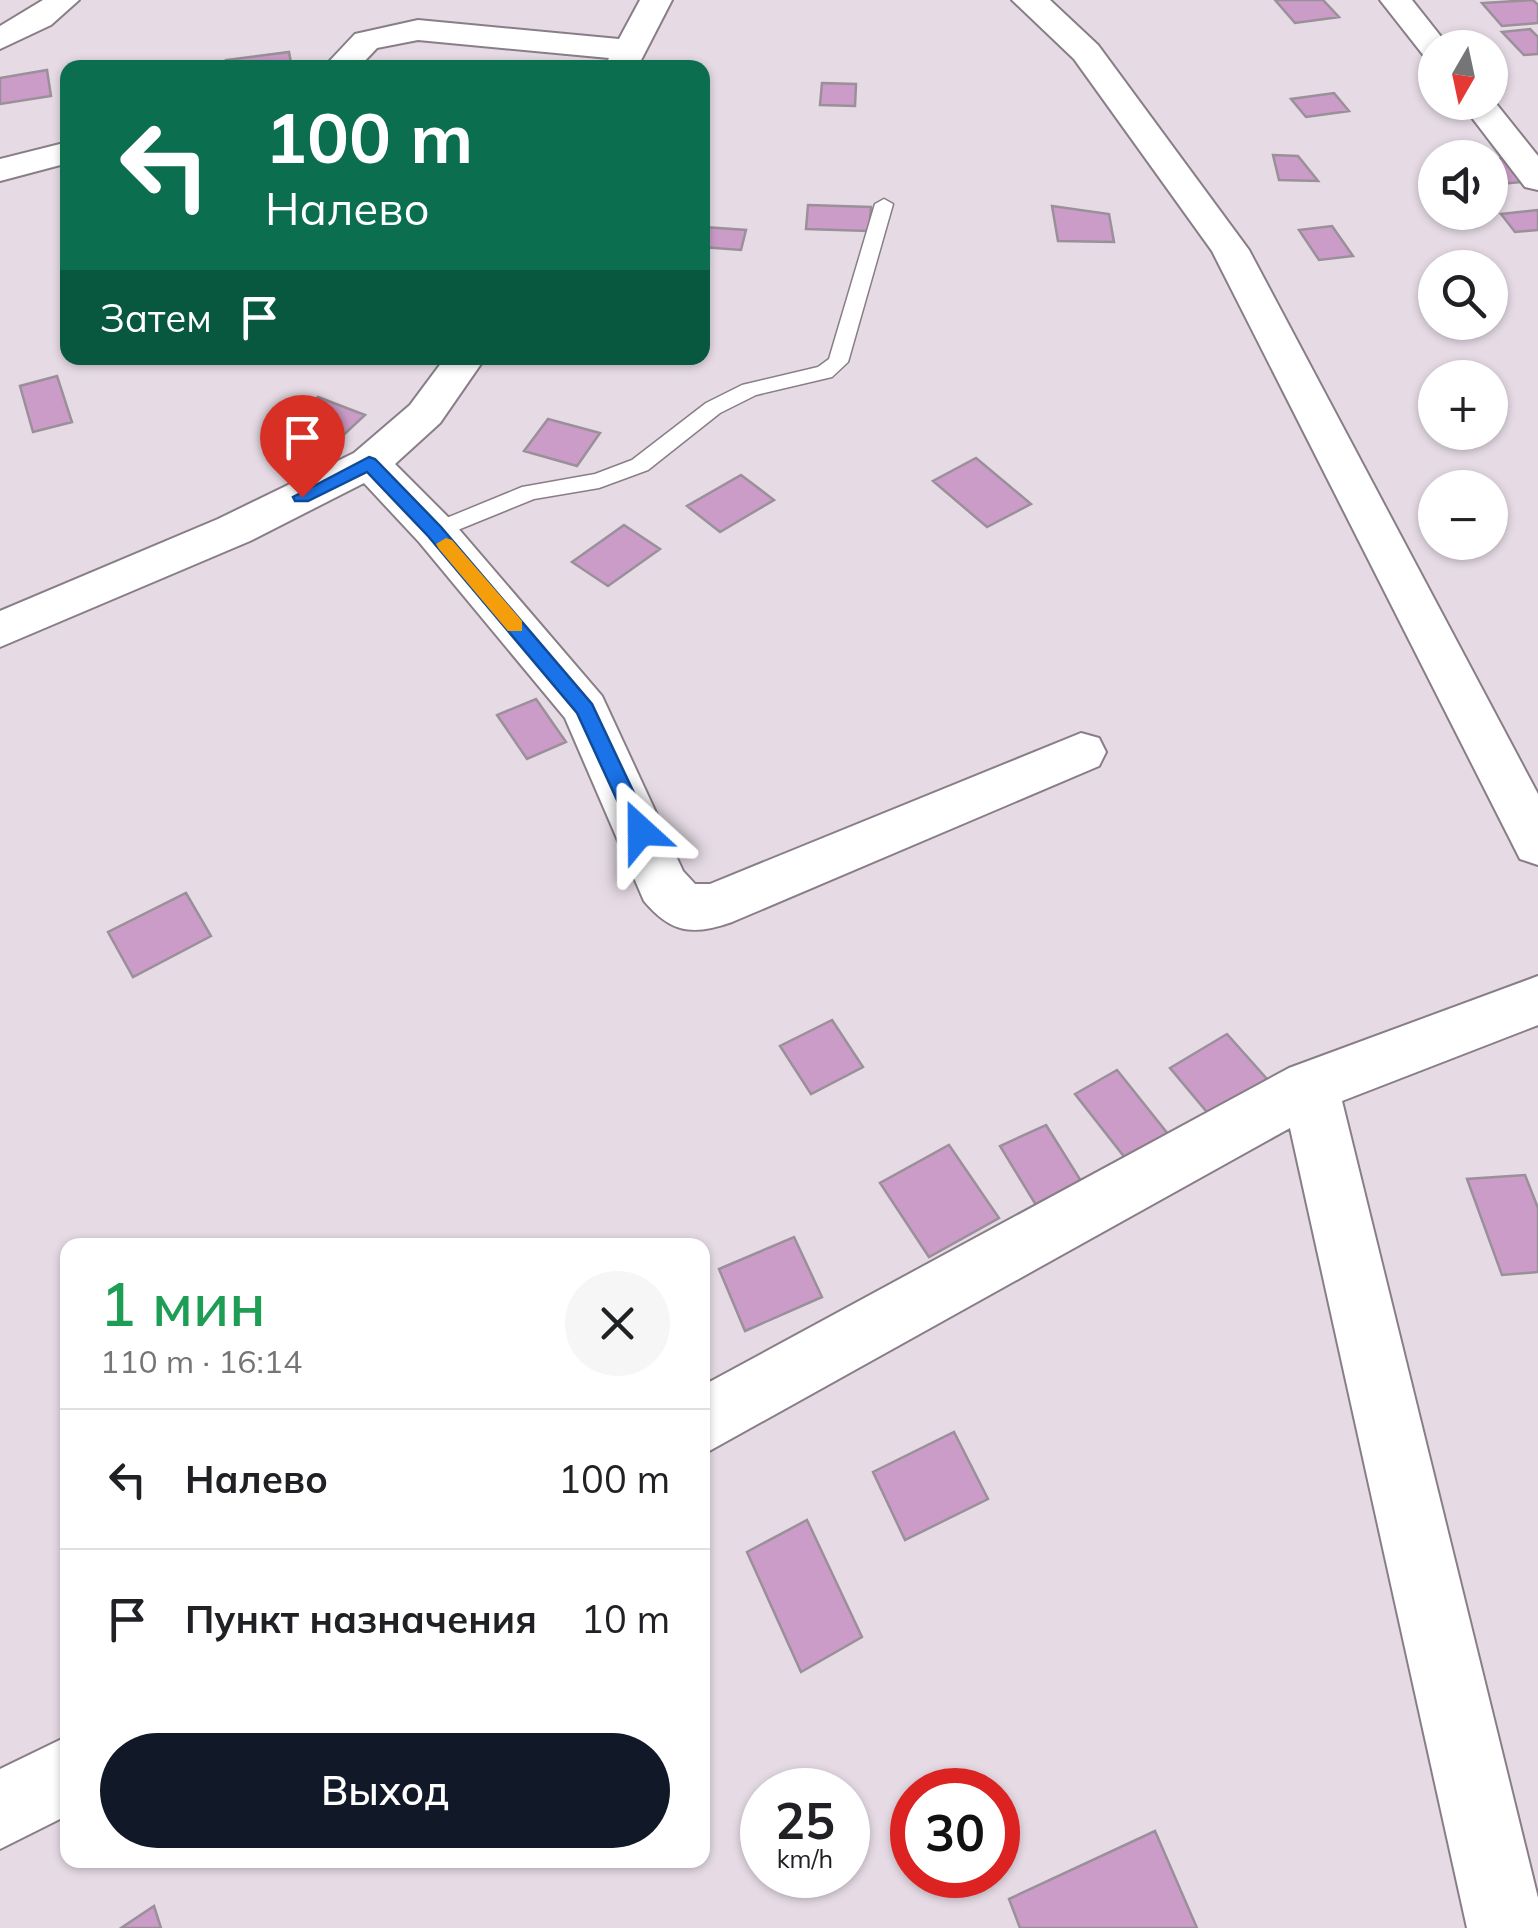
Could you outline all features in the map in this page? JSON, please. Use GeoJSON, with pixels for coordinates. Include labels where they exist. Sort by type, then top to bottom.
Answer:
{"type":"FeatureCollection","features":[{"type":"Feature","properties":{"kind":"street"},"geometry":{"type":"LineString","coordinates":[[0,39],[40,18],[63,0]]}},
{"type":"Feature","properties":{"kind":"street"},"geometry":{"type":"LineString","coordinates":[[349,60],[366,41],[391,32],[418,30],[624,59],[656,0]]}},
{"type":"Feature","properties":{"kind":"street"},"geometry":{"type":"LineString","coordinates":[[1028,0],[1037,4],[1086,52],[1230,250],[1538,844]]}},
{"type":"Feature","properties":{"kind":"street"},"geometry":{"type":"LineString","coordinates":[[1396,0],[1420,30]]}},
{"type":"Feature","properties":{"kind":"street"},"geometry":{"type":"LineString","coordinates":[[1491,120],[1538,179]]}},
{"type":"Feature","properties":{"kind":"street"},"geometry":{"type":"LineString","coordinates":[[0,170],[60,154]]}},
{"type":"Feature","properties":{"kind":"street"},"geometry":{"type":"LineString","coordinates":[[0,630],[234,530],[369,463],[425,414],[460,365]]}},
{"type":"Feature","properties":{"kind":"street"},"geometry":{"type":"LineString","coordinates":[[369,463],[435,531],[585,709],[663,885],[682,906],[713,906],[1082,752]]}},
{"type":"Feature","properties":{"kind":"street"},"geometry":{"type":"LineString","coordinates":[[710,1418],[1310,1087],[1538,1000]]}},
{"type":"Feature","properties":{"kind":"street"},"geometry":{"type":"LineString","coordinates":[[1310,1087],[1491,1921]]}},
{"type":"Feature","properties":{"kind":"street"},"geometry":{"type":"LineString","coordinates":[[0,1811],[60,1777]]}},
{"type":"Feature","properties":{"kind":"lane"},"geometry":{"type":"LineString","coordinates":[[435,531],[530,492],[599,481],[640,465],[714,408],[749,390],[826,372],[838,362],[884,204]]}},
{"type":"Feature","properties":{"kind":"building"},"geometry":{"type":"Polygon","coordinates":[[[1275,0],[1323,0],[1339,17],[1295,23],[1275,0]]]}},
{"type":"Feature","properties":{"kind":"building"},"geometry":{"type":"Polygon","coordinates":[[[1533,0],[1538,5],[1538,23],[1502,26],[1482,3],[1533,0]]]}},
{"type":"Feature","properties":{"kind":"building"},"geometry":{"type":"Polygon","coordinates":[[[1530,29],[1538,37],[1538,54],[1524,55],[1508,38],[1508,31],[1530,29]]]}},
{"type":"Feature","properties":{"kind":"building"},"geometry":{"type":"Polygon","coordinates":[[[289,52],[290,60],[226,60],[289,52]]]}},
{"type":"Feature","properties":{"kind":"building"},"geometry":{"type":"Polygon","coordinates":[[[47,70],[51,96],[0,104],[0,78],[47,70]]]}},
{"type":"Feature","properties":{"kind":"building"},"geometry":{"type":"Polygon","coordinates":[[[822,83],[856,84],[855,106],[820,105],[822,83]]]}},
{"type":"Feature","properties":{"kind":"building"},"geometry":{"type":"Polygon","coordinates":[[[1334,93],[1349,111],[1306,117],[1291,99],[1334,93]]]}},
{"type":"Feature","properties":{"kind":"building"},"geometry":{"type":"Polygon","coordinates":[[[1273,155],[1298,156],[1318,181],[1279,180],[1273,155]]]}},
{"type":"Feature","properties":{"kind":"building"},"geometry":{"type":"Polygon","coordinates":[[[1508,164],[1522,182],[1508,183],[1508,164]]]}},
{"type":"Feature","properties":{"kind":"building"},"geometry":{"type":"Polygon","coordinates":[[[808,205],[871,207],[869,231],[806,229],[808,205]]]}},
{"type":"Feature","properties":{"kind":"building"},"geometry":{"type":"Polygon","coordinates":[[[1052,206],[1109,214],[1114,242],[1058,241],[1052,206]]]}},
{"type":"Feature","properties":{"kind":"building"},"geometry":{"type":"Polygon","coordinates":[[[1538,210],[1538,230],[1515,232],[1508,223],[1508,213],[1538,210]]]}},
{"type":"Feature","properties":{"kind":"building"},"geometry":{"type":"Polygon","coordinates":[[[1332,226],[1353,256],[1319,260],[1299,230],[1332,226]]]}},
{"type":"Feature","properties":{"kind":"building"},"geometry":{"type":"Polygon","coordinates":[[[710,227],[746,230],[741,250],[710,248],[710,227]]]}},
{"type":"Feature","properties":{"kind":"building"},"geometry":{"type":"Polygon","coordinates":[[[57,376],[72,422],[33,432],[20,386],[57,376]]]}},
{"type":"Feature","properties":{"kind":"building"},"geometry":{"type":"Polygon","coordinates":[[[318,397],[365,415],[336,442],[289,423],[318,397]]]}},
{"type":"Feature","properties":{"kind":"building"},"geometry":{"type":"Polygon","coordinates":[[[548,419],[600,433],[577,466],[524,451],[548,419]]]}},
{"type":"Feature","properties":{"kind":"building"},"geometry":{"type":"Polygon","coordinates":[[[976,458],[1031,504],[987,527],[933,481],[976,458]]]}},
{"type":"Feature","properties":{"kind":"building"},"geometry":{"type":"Polygon","coordinates":[[[741,475],[774,500],[720,532],[687,506],[741,475]]]}},
{"type":"Feature","properties":{"kind":"building"},"geometry":{"type":"Polygon","coordinates":[[[624,525],[660,549],[608,586],[572,562],[624,525]]]}},
{"type":"Feature","properties":{"kind":"building"},"geometry":{"type":"Polygon","coordinates":[[[536,699],[566,742],[527,759],[497,715],[536,699]]]}},
{"type":"Feature","properties":{"kind":"building"},"geometry":{"type":"Polygon","coordinates":[[[186,893],[211,936],[133,977],[108,932],[186,893]]]}},
{"type":"Feature","properties":{"kind":"building"},"geometry":{"type":"Polygon","coordinates":[[[832,1020],[863,1067],[811,1094],[780,1046],[832,1020]]]}},
{"type":"Feature","properties":{"kind":"building"},"geometry":{"type":"Polygon","coordinates":[[[1227,1034],[1275,1088],[1217,1124],[1170,1068],[1227,1034]]]}},
{"type":"Feature","properties":{"kind":"building"},"geometry":{"type":"Polygon","coordinates":[[[1117,1070],[1168,1134],[1126,1159],[1075,1094],[1117,1070]]]}},
{"type":"Feature","properties":{"kind":"building"},"geometry":{"type":"Polygon","coordinates":[[[1046,1125],[1086,1189],[1039,1210],[1000,1146],[1046,1125]]]}},
{"type":"Feature","properties":{"kind":"building"},"geometry":{"type":"Polygon","coordinates":[[[949,1145],[999,1218],[929,1257],[880,1183],[949,1145]]]}},
{"type":"Feature","properties":{"kind":"building"},"geometry":{"type":"Polygon","coordinates":[[[1525,1175],[1538,1208],[1538,1272],[1502,1275],[1467,1179],[1525,1175]]]}},
{"type":"Feature","properties":{"kind":"building"},"geometry":{"type":"Polygon","coordinates":[[[794,1237],[822,1297],[745,1331],[719,1269],[794,1237]]]}},
{"type":"Feature","properties":{"kind":"building"},"geometry":{"type":"Polygon","coordinates":[[[954,1432],[988,1499],[905,1540],[873,1472],[954,1432]]]}},
{"type":"Feature","properties":{"kind":"building"},"geometry":{"type":"Polygon","coordinates":[[[807,1520],[862,1637],[801,1672],[747,1552],[807,1520]]]}},
{"type":"Feature","properties":{"kind":"building"},"geometry":{"type":"Polygon","coordinates":[[[1155,1831],[1197,1928],[1020,1928],[1009,1899],[1020,1898],[1020,1894],[1155,1831]]]}},
{"type":"Feature","properties":{"kind":"building"},"geometry":{"type":"Polygon","coordinates":[[[154,1906],[161,1928],[121,1928],[154,1906]]]}},
{"type":"Feature","properties":{"kind":"slow traffic"},"geometry":{"type":"LineString","coordinates":[[446,544],[515,626]]}},
{"type":"Feature","properties":{"kind":"route"},"geometry":{"type":"LineString","coordinates":[[302,497],[369,463],[435,531],[585,709],[641,831]]}}]}
